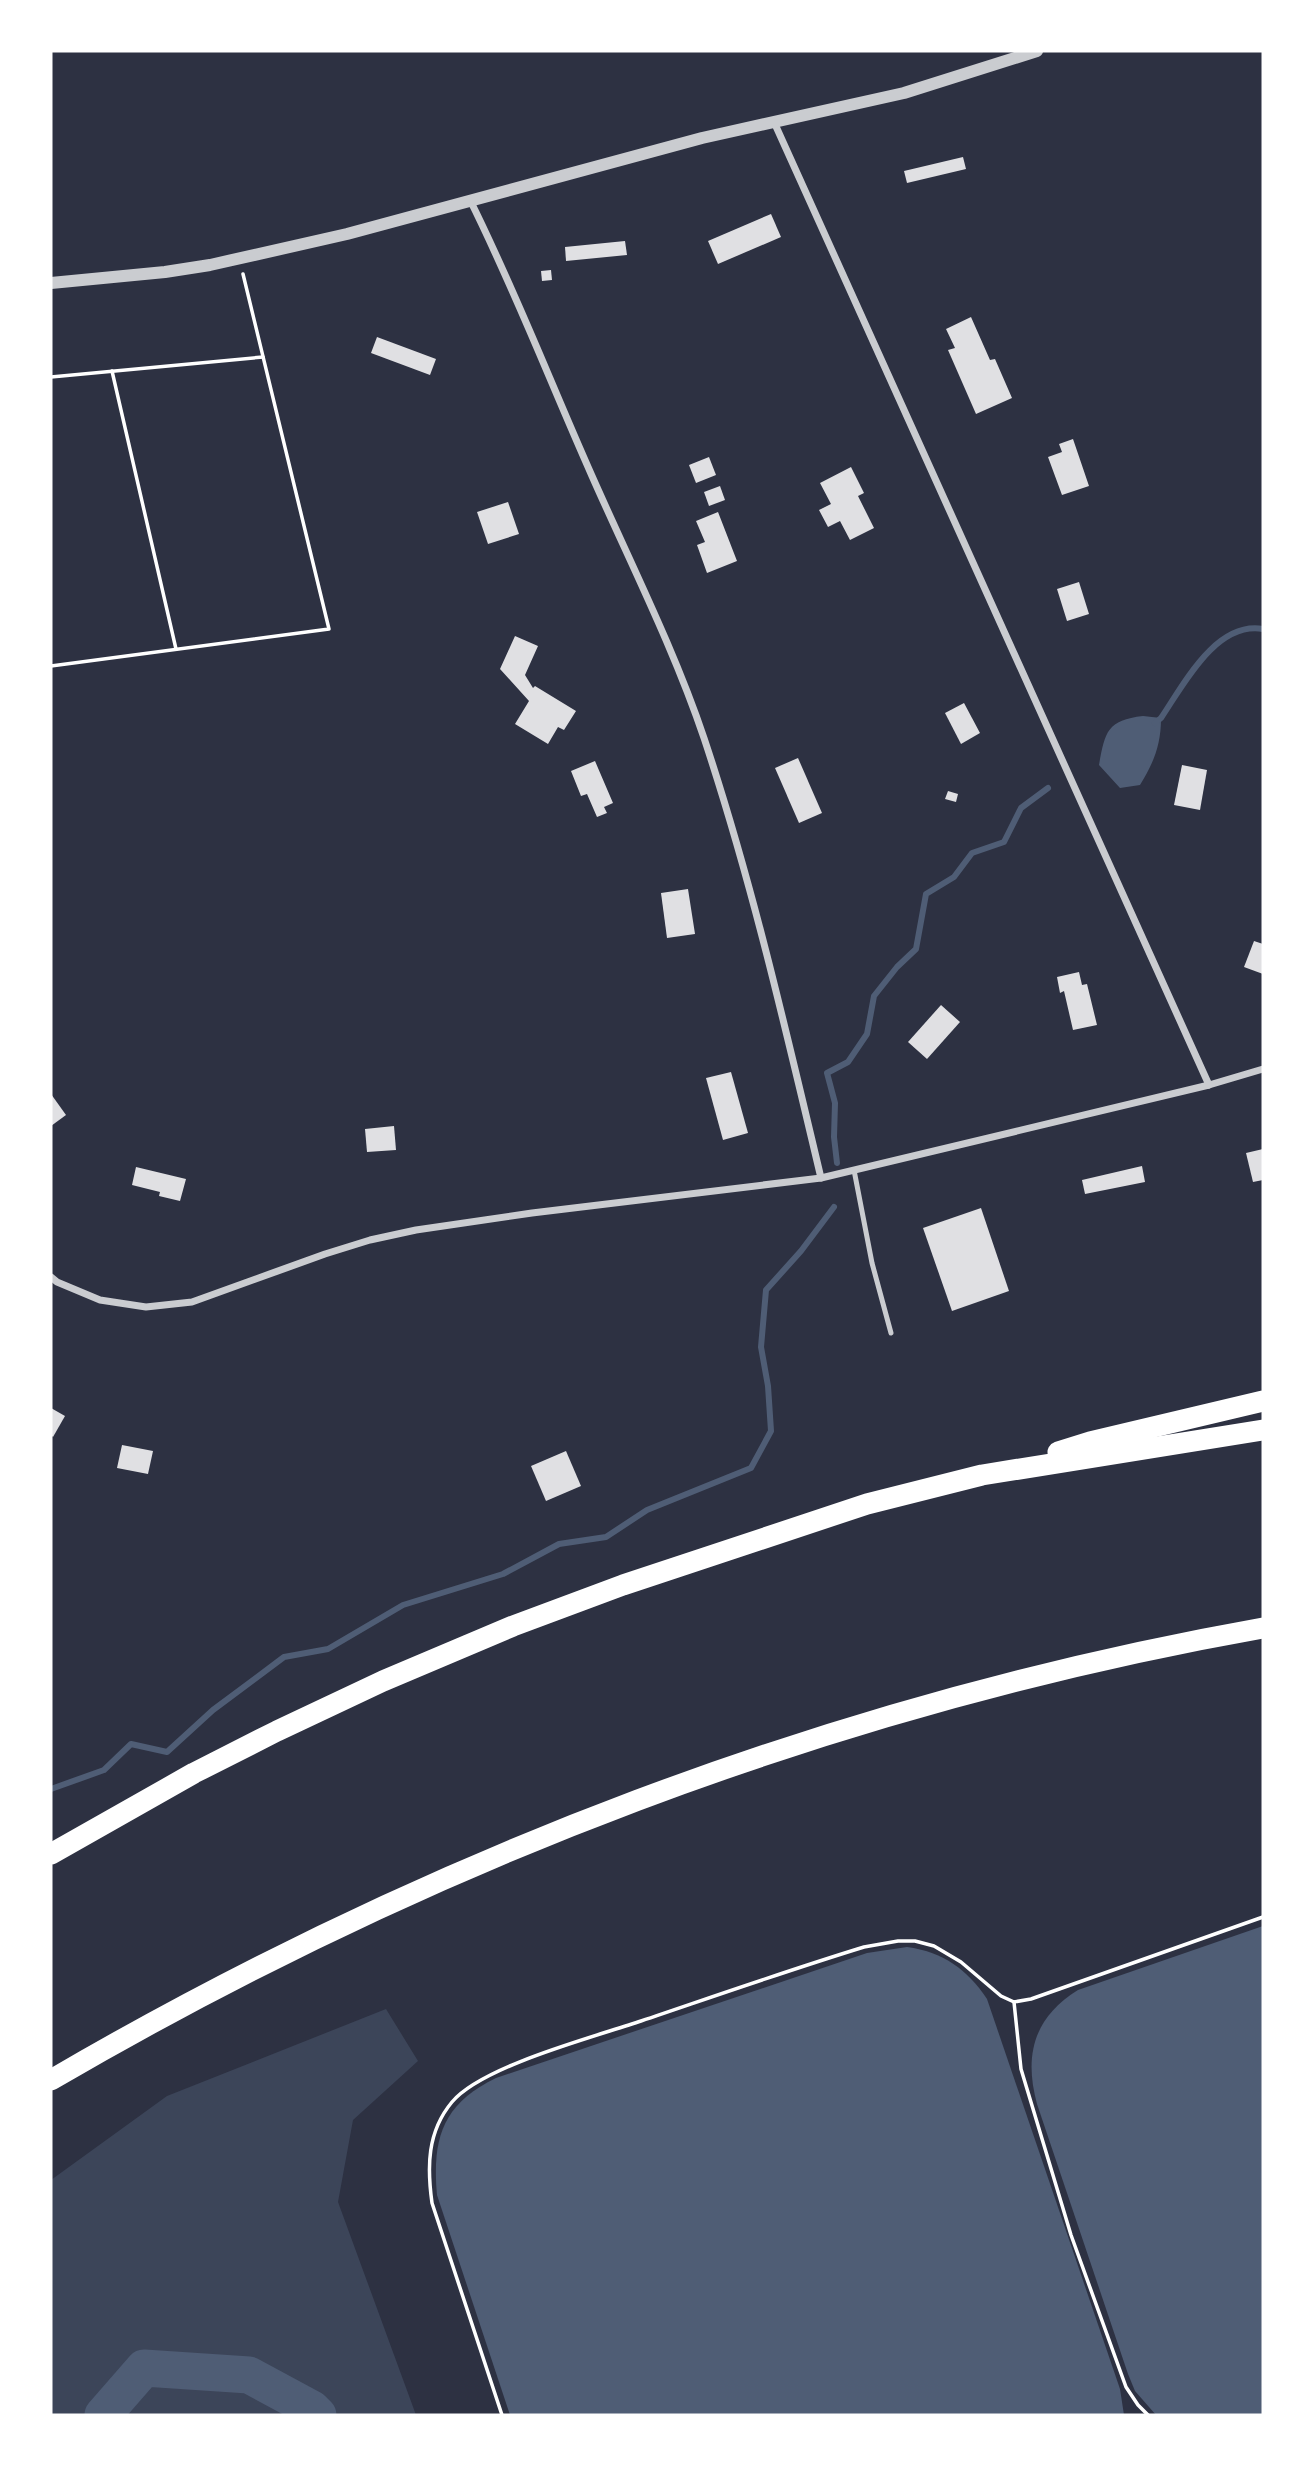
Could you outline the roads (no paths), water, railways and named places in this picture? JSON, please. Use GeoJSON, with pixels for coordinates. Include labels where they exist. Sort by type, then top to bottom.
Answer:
{"type":"FeatureCollection","features":[{"type":"Feature","properties":{"kind":"highway"},"geometry":{"type":"LineString","coordinates":[[51,1854],[194,1773],[277,1731],[383,1681],[513,1626],[623,1585],[867,1504],[982,1475],[1090,1442],[1263,1401]]}},
{"type":"Feature","properties":{"kind":"highway"},"geometry":{"type":"LineString","coordinates":[[982,1475],[1263,1430]]}},
{"type":"Feature","properties":{"kind":"highway"},"geometry":{"type":"LineString","coordinates":[[51,2080],[182,2006],[345,1924],[501,1854],[659,1791],[807,1741],[961,1696],[1126,1656],[1263,1628]]}},
{"type":"Feature","properties":{"kind":"street"},"geometry":{"type":"LineString","coordinates":[[51,282],[165,272],[347,234],[702,138],[904,93],[1037,51]]}},
{"type":"Feature","properties":{"kind":"street"},"geometry":{"type":"LineString","coordinates":[[774,122],[1209,1086]]}},
{"type":"Feature","properties":{"kind":"street"},"geometry":{"type":"LineString","coordinates":[[470,199],[493,245],[703,735],[775,982],[821,1178]]}},
{"type":"Feature","properties":{"kind":"street"},"geometry":{"type":"LineString","coordinates":[[51,1277],[100,1300],[146,1307],[192,1301],[325,1254],[416,1230],[821,1178],[1209,1086],[1263,1069]]}},
{"type":"Feature","properties":{"kind":"lane"},"geometry":{"type":"LineString","coordinates":[[854,1170],[872,1263],[891,1332]]}},
{"type":"Feature","properties":{"kind":"waterway"},"geometry":{"type":"LineString","coordinates":[[1155,723],[1191,673],[1216,645],[1230,635],[1246,629],[1263,629]]}},
{"type":"Feature","properties":{"kind":"waterway"},"geometry":{"type":"LineString","coordinates":[[837,1163],[834,1137],[835,1103],[827,1073],[848,1062],[867,1034],[874,996],[897,967],[916,949],[926,894],[954,877],[972,853],[1004,842],[1021,808],[1048,788]]}},
{"type":"Feature","properties":{"kind":"waterway"},"geometry":{"type":"LineString","coordinates":[[51,1789],[104,1770],[131,1744],[167,1752],[213,1710],[284,1657],[328,1649],[403,1605],[503,1574],[559,1544],[606,1537],[647,1510],[751,1468],[771,1431],[768,1386],[761,1347],[766,1290],[801,1251],[834,1207]]}},
{"type":"Feature","properties":{"kind":"waterway"},"geometry":{"type":"LineString","coordinates":[[103,2415],[144,2368],[249,2375],[312,2409],[318,2415]]}}]}
